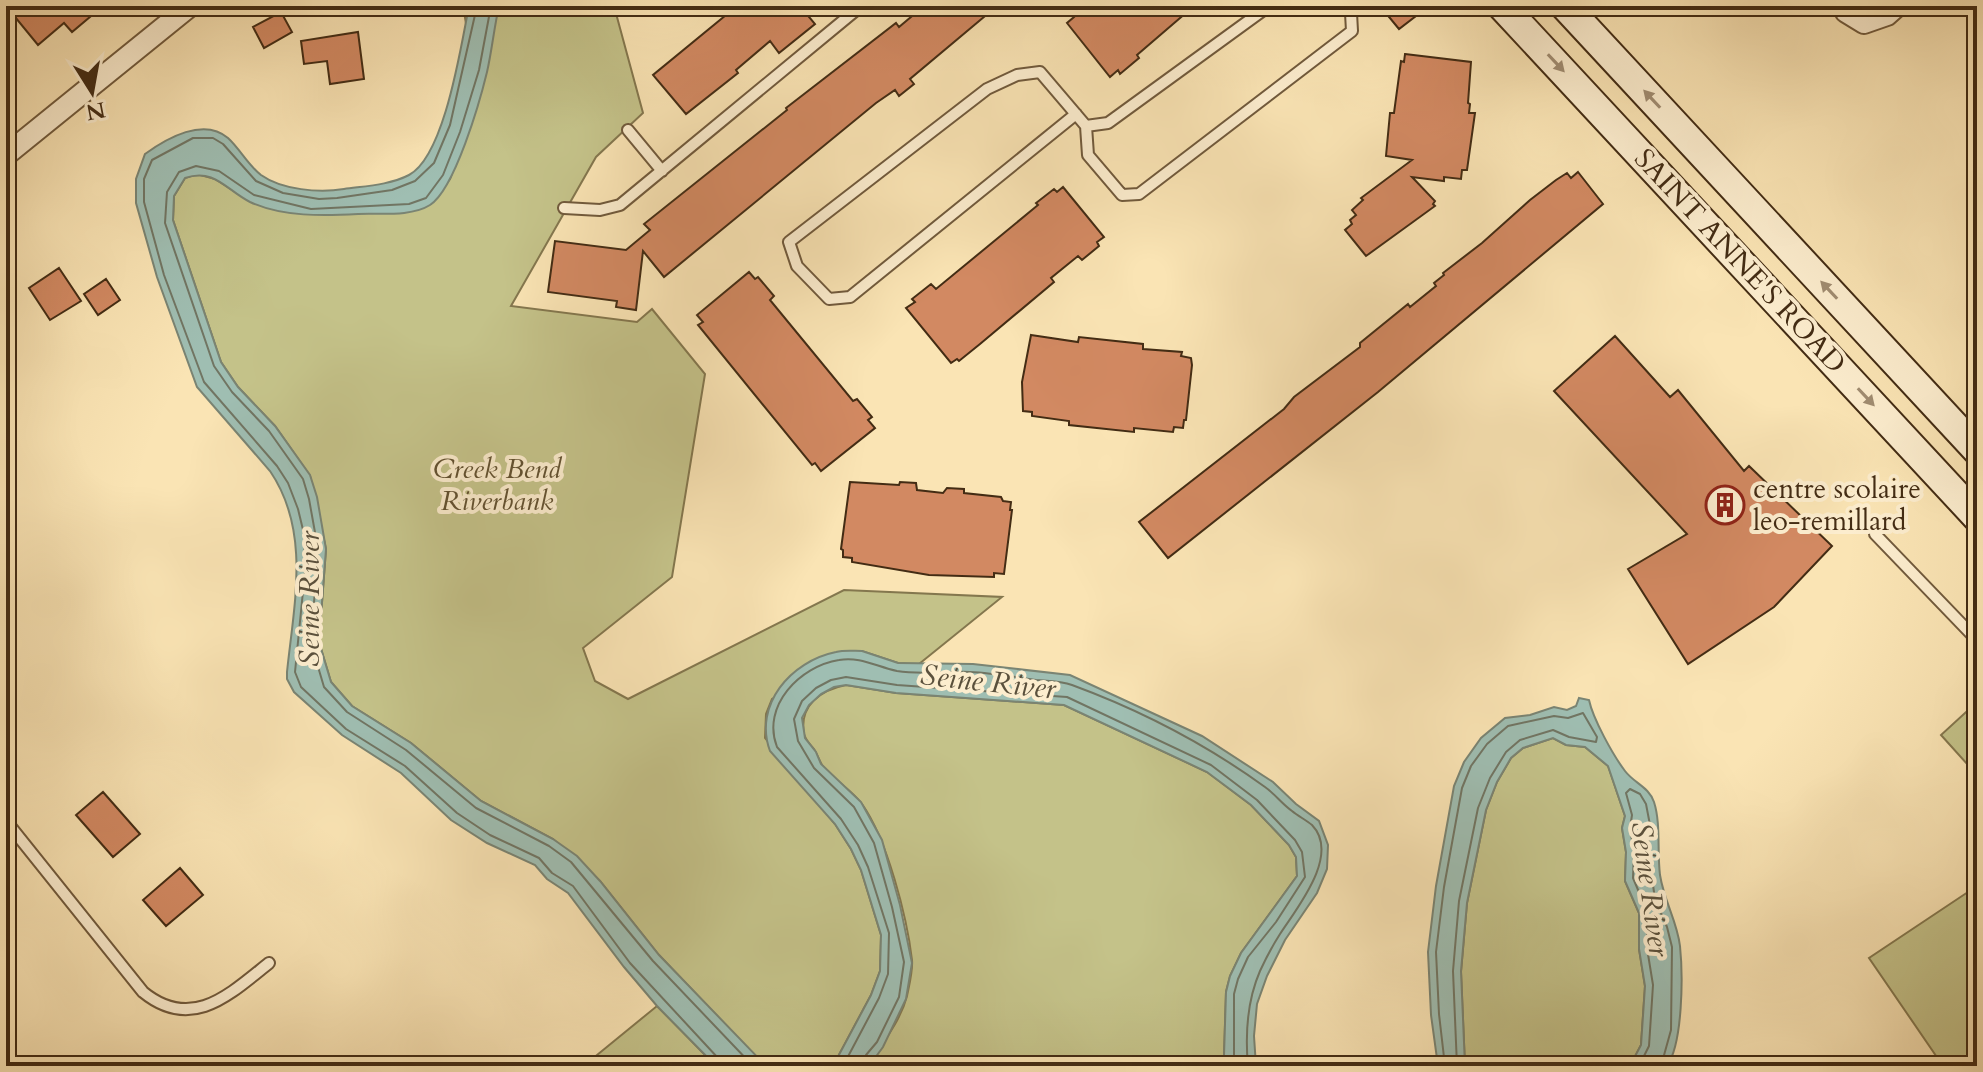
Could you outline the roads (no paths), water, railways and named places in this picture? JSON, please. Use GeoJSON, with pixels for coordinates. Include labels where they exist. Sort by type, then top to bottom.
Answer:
{"type":"FeatureCollection","features":[{"type":"Feature","properties":{"kind":"main road","name":"SAINT ANNE'S ROAD"},"geometry":{"type":"LineString","coordinates":[[1502,6],[1977,517]]}},
{"type":"Feature","properties":{"kind":"main road","name":"SAINT ANNE'S ROAD"},"geometry":{"type":"LineString","coordinates":[[1565,6],[1977,450]]}},
{"type":"Feature","properties":{"kind":"street"},"geometry":{"type":"LineString","coordinates":[[6,155],[190,6]]}},
{"type":"Feature","properties":{"kind":"street"},"geometry":{"type":"LineString","coordinates":[[1846,6],[1846,12],[1864,23],[1887,15],[1897,6]]}},
{"type":"Feature","properties":{"kind":"lane"},"geometry":{"type":"LineString","coordinates":[[1086,126],[1108,123],[1269,6]]}},
{"type":"Feature","properties":{"kind":"lane"},"geometry":{"type":"LineString","coordinates":[[1076,114],[850,297],[829,299],[797,266],[789,242],[987,89],[1017,75],[1040,72],[1076,114],[1086,126],[1088,155],[1122,195],[1139,194],[1352,31],[1351,13],[1346,6]]}},
{"type":"Feature","properties":{"kind":"lane"},"geometry":{"type":"LineString","coordinates":[[564,208],[600,210],[620,205],[854,8]]}},
{"type":"Feature","properties":{"kind":"lane"},"geometry":{"type":"LineString","coordinates":[[628,130],[662,171]]}},
{"type":"Feature","properties":{"kind":"lane"},"geometry":{"type":"LineString","coordinates":[[1875,534],[1977,640]]}},
{"type":"Feature","properties":{"kind":"lane"},"geometry":{"type":"LineString","coordinates":[[6,821],[143,992],[154,1001],[193,1010],[209,1005],[226,997],[269,963]]}},
{"type":"Feature","properties":{"kind":"water","name":"Seine River"},"geometry":{"type":"Polygon","coordinates":[[[469,6],[499,6],[489,64],[457,164],[439,196],[430,205],[395,214],[289,213],[250,202],[212,178],[195,176],[185,178],[174,196],[173,220],[221,362],[238,387],[275,426],[310,475],[326,549],[319,642],[331,682],[352,706],[411,743],[481,801],[553,839],[577,856],[659,955],[766,1066],[716,1066],[657,1006],[568,893],[547,879],[535,865],[487,843],[451,820],[401,773],[342,735],[294,692],[287,679],[296,594],[291,518],[283,494],[270,471],[197,387],[157,277],[136,203],[136,179],[145,154],[175,136],[197,130],[208,129],[228,138],[261,175],[290,187],[334,190],[386,183],[409,175],[422,164],[442,123],[469,6]]]}},
{"type":"Feature","properties":{"kind":"water","name":"Seine River"},"geometry":{"type":"Polygon","coordinates":[[[862,651],[898,663],[973,664],[1070,675],[1202,736],[1273,782],[1319,821],[1328,845],[1327,869],[1317,893],[1285,940],[1267,976],[1257,1004],[1254,1036],[1256,1066],[1226,1066],[1226,992],[1241,953],[1297,876],[1296,857],[1289,845],[1251,805],[1207,772],[1064,705],[896,693],[846,685],[821,694],[809,705],[802,718],[805,738],[821,764],[861,802],[882,840],[912,963],[906,999],[883,1047],[869,1066],[833,1066],[871,995],[880,971],[881,935],[861,870],[851,849],[835,824],[770,751],[766,734],[767,717],[780,688],[804,665],[836,652],[862,651]]]}},
{"type":"Feature","properties":{"kind":"water","name":"Seine River"},"geometry":{"type":"Polygon","coordinates":[[[1579,698],[1589,700],[1615,756],[1654,802],[1660,875],[1678,937],[1681,959],[1681,1008],[1672,1055],[1667,1066],[1630,1066],[1641,1045],[1645,986],[1639,949],[1639,913],[1625,881],[1626,852],[1622,828],[1625,816],[1608,766],[1585,747],[1566,745],[1553,738],[1523,748],[1511,758],[1486,810],[1467,903],[1461,971],[1465,1066],[1438,1066],[1431,1015],[1428,952],[1454,786],[1464,762],[1481,738],[1505,718],[1530,715],[1554,707],[1567,710],[1576,706],[1579,698]]]}},
{"type":"Feature","properties":{"kind":"place","name":"centre scolaire leo-remillard"},"geometry":{"type":"Point","coordinates":[1725,505]}},
{"type":"Feature","properties":{"kind":"park label","name":"Creek Bend Riverbank"},"geometry":{"type":"Point","coordinates":[497,485]}}]}
